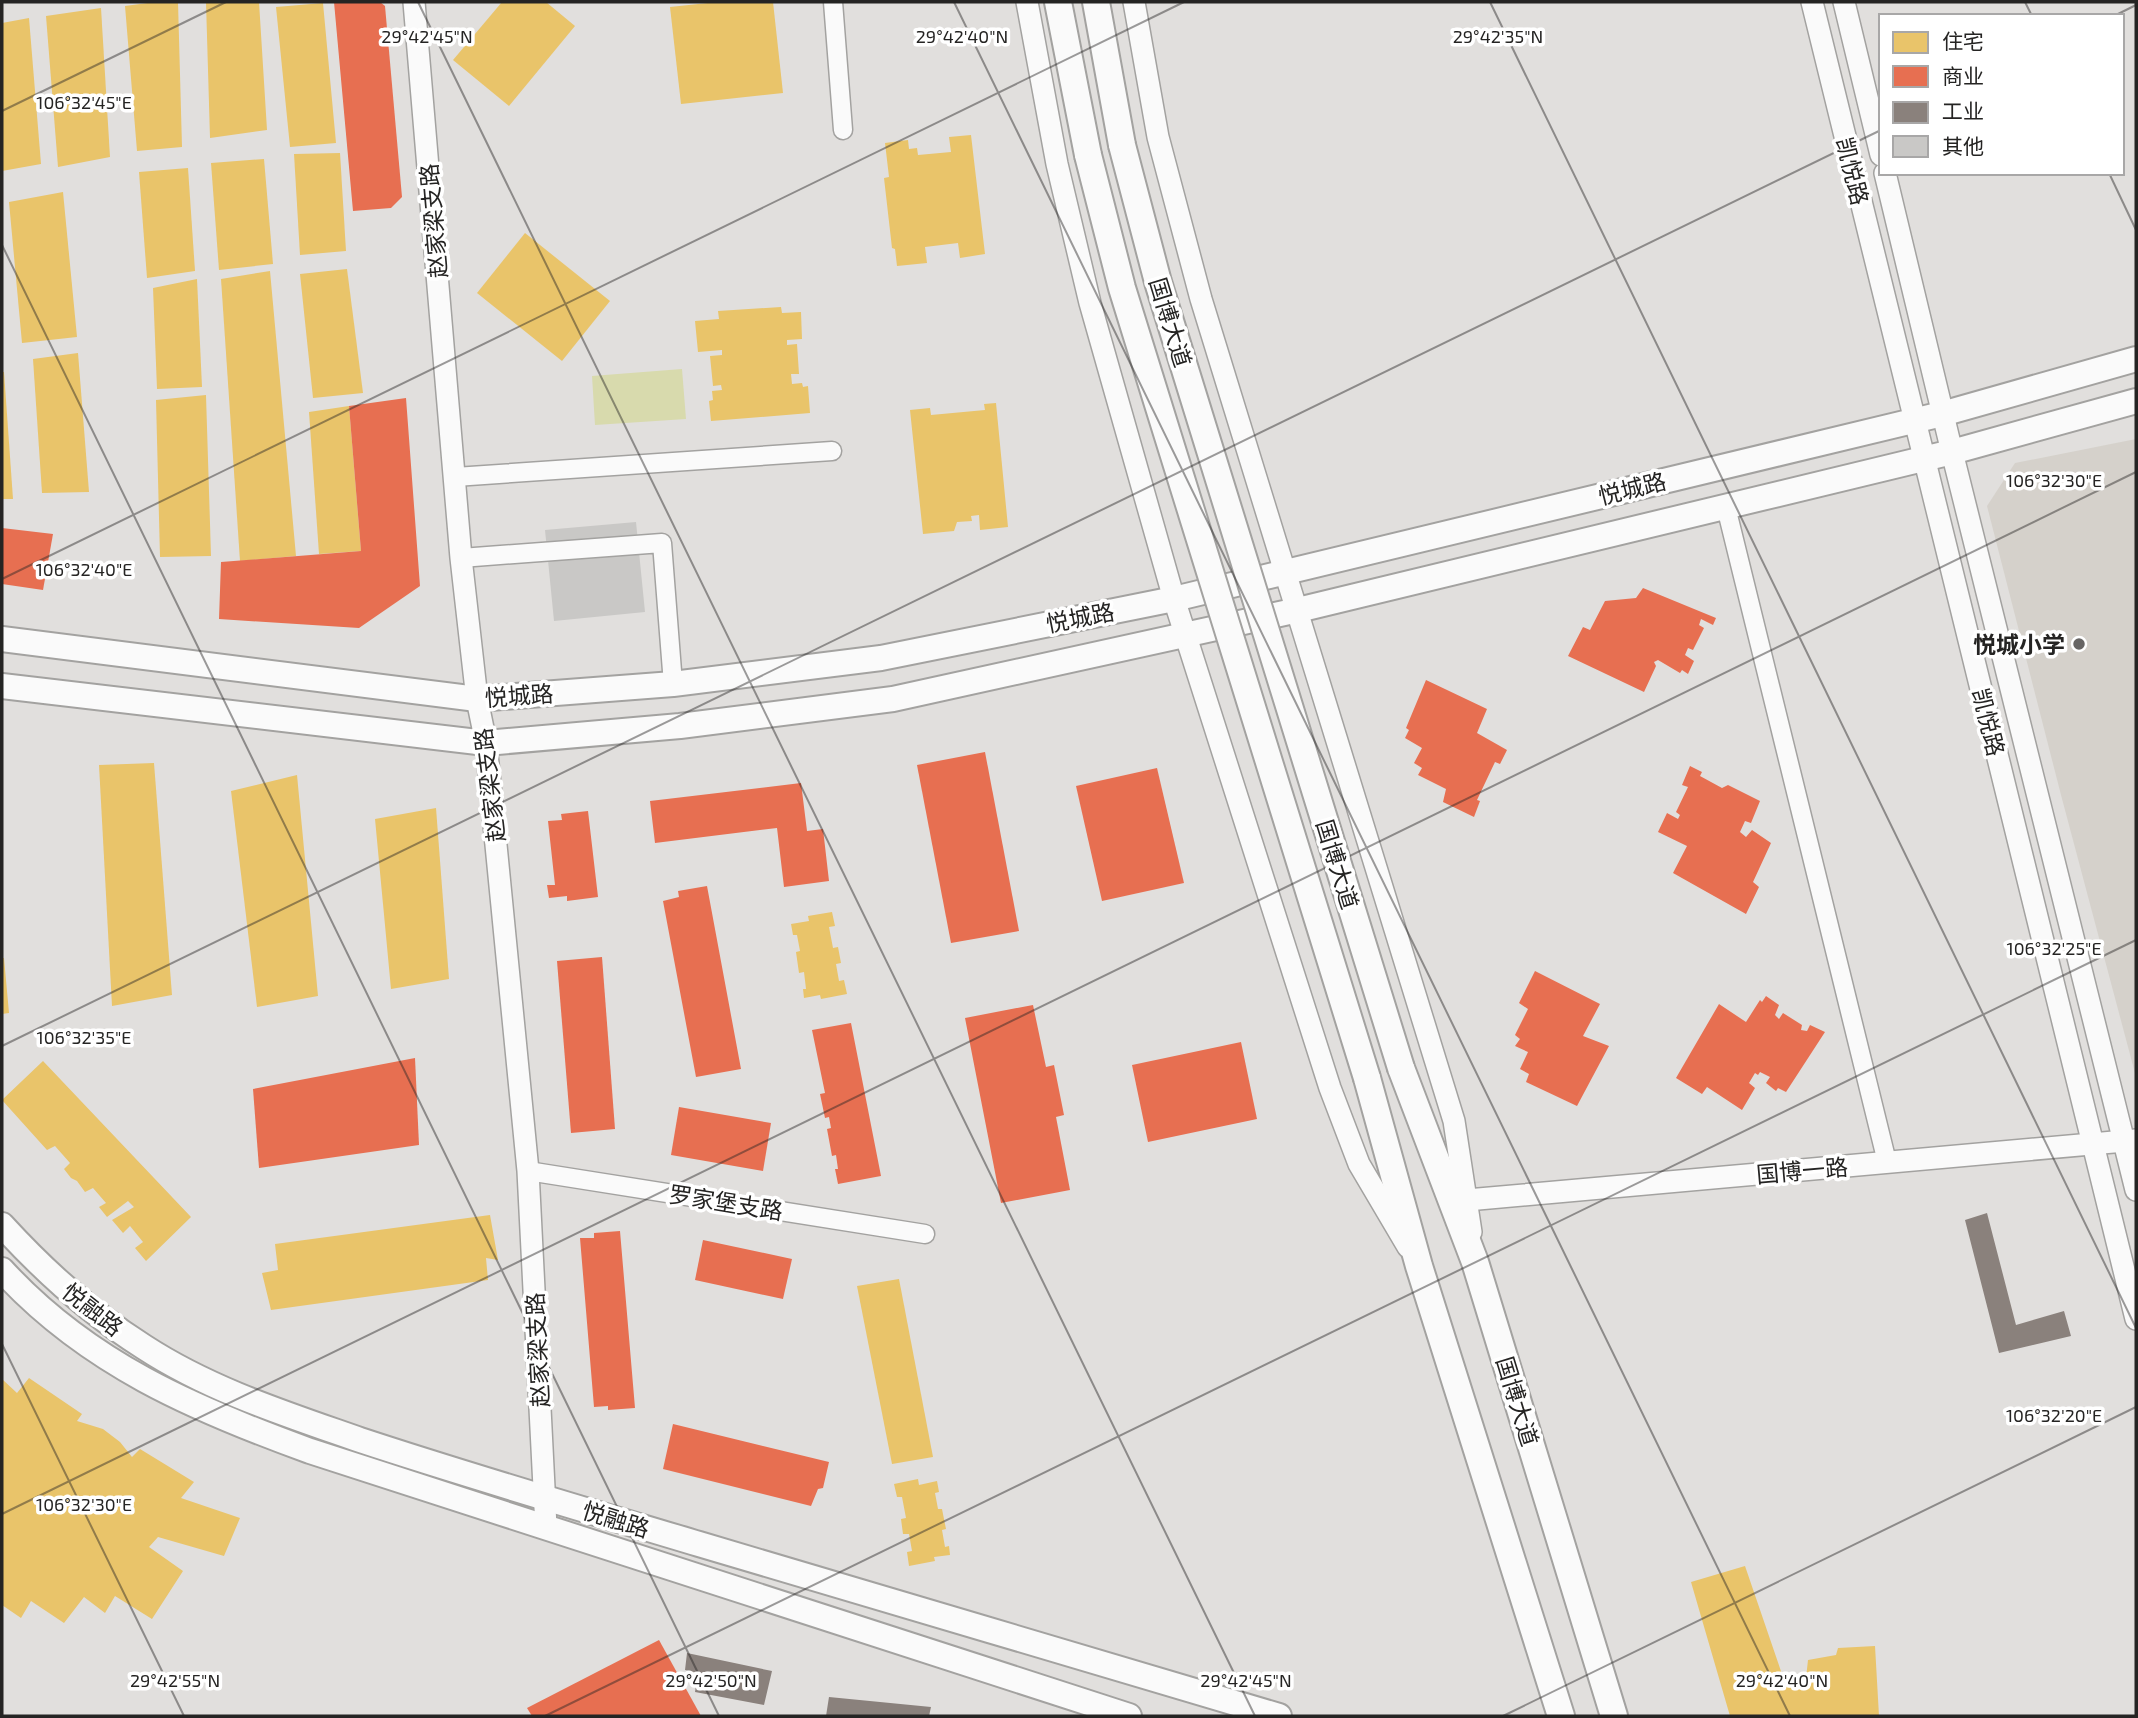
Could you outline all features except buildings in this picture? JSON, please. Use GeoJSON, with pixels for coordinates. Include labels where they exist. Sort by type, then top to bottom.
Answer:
{"type":"FeatureCollection","features":[{"type":"Feature","properties":{"kind":"main road","name":"国博大道"},"geometry":{"type":"LineString","coordinates":[[1058,2],[1088,155],[1122,288],[1367,1078],[1419,1266],[1561,1716]]}},
{"type":"Feature","properties":{"kind":"main road","name":"国博大道"},"geometry":{"type":"LineString","coordinates":[[1096,2],[1122,145],[1158,282],[1401,1068],[1475,1262],[1614,1716]]}},
{"type":"Feature","properties":{"kind":"main road","name":"悦城路"},"geometry":{"type":"LineString","coordinates":[[2,639],[477,699],[673,684],[881,658],[1174,599],[1942,414],[2136,359]]}},
{"type":"Feature","properties":{"kind":"main road","name":"悦城路"},"geometry":{"type":"LineString","coordinates":[[2,686],[486,743],[680,726],[893,699],[1298,610],[1925,459],[2136,401]]}},
{"type":"Feature","properties":{"kind":"main road","name":"悦融路"},"geometry":{"type":"LineString","coordinates":[[2,1226],[37,1264],[92,1311],[145,1348],[198,1378],[259,1405],[545,1498],[1279,1716]]}},
{"type":"Feature","properties":{"kind":"main road","name":"悦融路"},"geometry":{"type":"LineString","coordinates":[[2,1270],[71,1332],[130,1373],[187,1403],[310,1451],[1129,1716]]}},
{"type":"Feature","properties":{"kind":"main road"},"geometry":{"type":"LineString","coordinates":[[1544,1716],[1548,1675]]}},
{"type":"Feature","properties":{"kind":"street","name":"赵家梁支路"},"geometry":{"type":"LineString","coordinates":[[414,2],[461,558],[477,699],[486,743],[528,1171],[546,1527]]}},
{"type":"Feature","properties":{"kind":"street"},"geometry":{"type":"LineString","coordinates":[[834,2],[843,130]]}},
{"type":"Feature","properties":{"kind":"street"},"geometry":{"type":"LineString","coordinates":[[1027,2],[1057,164],[1090,303],[1174,599],[1330,1088],[1359,1164],[1419,1266]]}},
{"type":"Feature","properties":{"kind":"street"},"geometry":{"type":"LineString","coordinates":[[1133,2],[1158,137],[1200,299],[1454,1121],[1475,1262]]}},
{"type":"Feature","properties":{"kind":"street","name":"凯悦路"},"geometry":{"type":"LineString","coordinates":[[1812,2],[2136,1319]]}},
{"type":"Feature","properties":{"kind":"street","name":"凯悦路"},"geometry":{"type":"LineString","coordinates":[[1844,2],[1879,147]]}},
{"type":"Feature","properties":{"kind":"street","name":"凯悦路"},"geometry":{"type":"LineString","coordinates":[[1885,175],[1942,414],[2130,1141],[2136,1190]]}},
{"type":"Feature","properties":{"kind":"street"},"geometry":{"type":"LineString","coordinates":[[455,477],[832,451]]}},
{"type":"Feature","properties":{"kind":"street"},"geometry":{"type":"LineString","coordinates":[[1726,507],[1888,1162]]}},
{"type":"Feature","properties":{"kind":"street"},"geometry":{"type":"LineString","coordinates":[[461,558],[662,543],[673,684]]}},
{"type":"Feature","properties":{"kind":"street","name":"国博一路"},"geometry":{"type":"LineString","coordinates":[[1467,1200],[2130,1141]]}},
{"type":"Feature","properties":{"kind":"street","name":"罗家堡支路"},"geometry":{"type":"LineString","coordinates":[[528,1171],[925,1234]]}},
{"type":"Feature","properties":{"kind":"shaded area","name":"悦城小学"},"geometry":{"type":"Polygon","coordinates":[[[2136,439],[2136,1077],[1987,506],[2015,463],[2136,439]]]}},
{"type":"Feature","properties":{"kind":"green space"},"geometry":{"type":"Polygon","coordinates":[[[682,369],[686,419],[595,425],[592,376],[682,369]]]}},
{"type":"Feature","properties":{"kind":"place","name":"悦城小学"},"geometry":{"type":"Point","coordinates":[2079,644]}}]}
